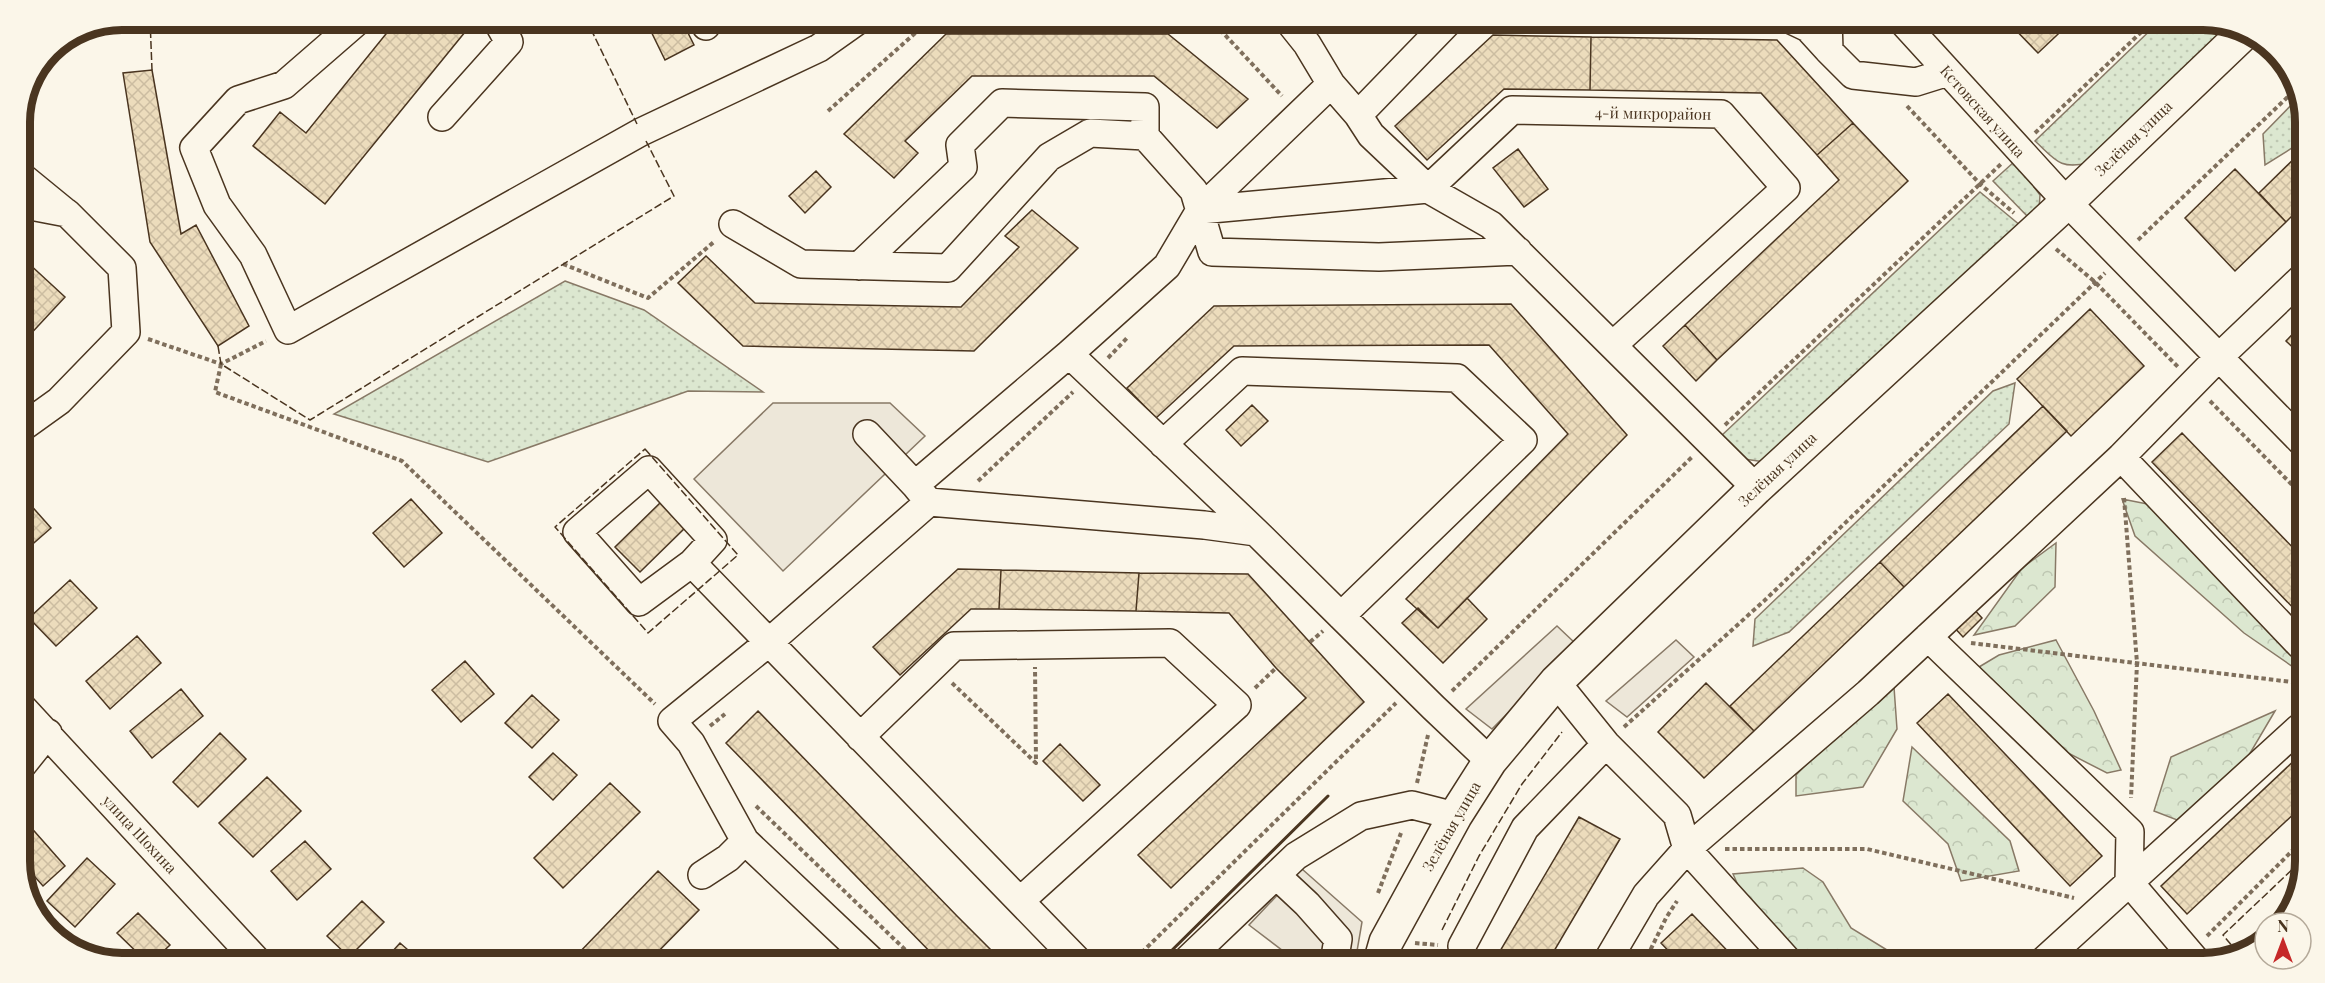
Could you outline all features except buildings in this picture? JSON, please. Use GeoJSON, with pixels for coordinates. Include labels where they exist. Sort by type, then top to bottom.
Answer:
{"type":"FeatureCollection","features":[{"type":"Feature","properties":{"kind":"main road","name":"Зелёная улица"},"geometry":{"type":"LineString","coordinates":[[1383,953],[1386,942],[1455,816],[1490,760],[1556,682],[1756,488],[2067,202],[2238,37]]}},
{"type":"Feature","properties":{"kind":"street"},"geometry":{"type":"LineString","coordinates":[[348,30],[284,85],[238,100],[194,148],[217,206],[253,255],[288,330],[641,132],[819,48],[845,30]]}},
{"type":"Feature","properties":{"kind":"street"},"geometry":{"type":"LineString","coordinates":[[442,117],[509,42],[502,30]]}},
{"type":"Feature","properties":{"kind":"street"},"geometry":{"type":"LineString","coordinates":[[1295,30],[1307,44],[1331,84],[1359,115],[1371,135],[1428,189],[1491,225],[1756,488]]}},
{"type":"Feature","properties":{"kind":"street"},"geometry":{"type":"LineString","coordinates":[[1359,115],[1441,30]]}},
{"type":"Feature","properties":{"kind":"street"},"geometry":{"type":"LineString","coordinates":[[1810,30],[1853,75],[1916,82],[1948,72]]}},
{"type":"Feature","properties":{"kind":"street"},"geometry":{"type":"LineString","coordinates":[[1828,30],[1829,51]]}},
{"type":"Feature","properties":{"kind":"street","name":"Кстовская улица"},"geometry":{"type":"LineString","coordinates":[[1917,30],[1948,72],[2067,202],[2295,435]]}},
{"type":"Feature","properties":{"kind":"street"},"geometry":{"type":"LineString","coordinates":[[863,953],[745,841],[691,743],[672,721],[768,643],[932,497],[1069,354],[1167,266],[1200,210],[1331,84]]}},
{"type":"Feature","properties":{"kind":"street"},"geometry":{"type":"LineString","coordinates":[[859,266],[963,167],[960,145],[1002,103],[1145,107],[1145,136],[1194,191],[1212,252],[1379,257],[1518,251]]}},
{"type":"Feature","properties":{"kind":"street","name":"4-й микрорайон"},"geometry":{"type":"LineString","coordinates":[[1428,189],[1512,110],[1721,114],[1786,188],[1613,345]]}},
{"type":"Feature","properties":{"kind":"street"},"geometry":{"type":"LineString","coordinates":[[733,224],[801,264],[948,268],[1049,157],[1090,133],[1145,136]]}},
{"type":"Feature","properties":{"kind":"street"},"geometry":{"type":"LineString","coordinates":[[30,183],[67,213],[122,268],[126,332],[59,401],[30,422]]}},
{"type":"Feature","properties":{"kind":"street"},"geometry":{"type":"LineString","coordinates":[[1200,210],[1428,189]]}},
{"type":"Feature","properties":{"kind":"street"},"geometry":{"type":"LineString","coordinates":[[30,206],[67,213]]}},
{"type":"Feature","properties":{"kind":"street"},"geometry":{"type":"LineString","coordinates":[[1612,953],[1646,895],[1687,849],[1868,693],[2121,457],[2219,357],[2295,285]]}},
{"type":"Feature","properties":{"kind":"street"},"geometry":{"type":"LineString","coordinates":[[1069,354],[1490,760]]}},
{"type":"Feature","properties":{"kind":"street"},"geometry":{"type":"LineString","coordinates":[[1163,444],[1242,371],[1457,378],[1523,440],[1341,616]]}},
{"type":"Feature","properties":{"kind":"street"},"geometry":{"type":"LineString","coordinates":[[867,434],[932,497],[1256,532]]}},
{"type":"Feature","properties":{"kind":"street"},"geometry":{"type":"LineString","coordinates":[[2121,457],[2295,640]]}},
{"type":"Feature","properties":{"kind":"street"},"geometry":{"type":"LineString","coordinates":[[650,470],[713,540],[692,563],[639,602],[577,532],[650,470]]}},
{"type":"Feature","properties":{"kind":"street"},"geometry":{"type":"LineString","coordinates":[[692,563],[1070,953]]}},
{"type":"Feature","properties":{"kind":"street"},"geometry":{"type":"LineString","coordinates":[[1928,637],[2130,832],[2129,882],[2189,953]]}},
{"type":"Feature","properties":{"kind":"street"},"geometry":{"type":"LineString","coordinates":[[860,736],[954,646],[1170,642],[1237,705],[1020,901]]}},
{"type":"Feature","properties":{"kind":"street"},"geometry":{"type":"LineString","coordinates":[[1556,682],[1606,744],[1677,815],[1687,849],[1781,953]]}},
{"type":"Feature","properties":{"kind":"street","name":"улица Шохина"},"geometry":{"type":"LineString","coordinates":[[30,715],[251,953]]}},
{"type":"Feature","properties":{"kind":"street"},"geometry":{"type":"LineString","coordinates":[[30,756],[48,733]]}},
{"type":"Feature","properties":{"kind":"street"},"geometry":{"type":"LineString","coordinates":[[2052,953],[2295,733]]}},
{"type":"Feature","properties":{"kind":"street"},"geometry":{"type":"LineString","coordinates":[[1462,946],[1525,828],[1606,744]]}},
{"type":"Feature","properties":{"kind":"street"},"geometry":{"type":"LineString","coordinates":[[1195,953],[1296,856],[1361,816],[1412,805],[1455,816]]}},
{"type":"Feature","properties":{"kind":"street"},"geometry":{"type":"LineString","coordinates":[[702,875],[728,858],[745,841]]}},
{"type":"Feature","properties":{"kind":"street"},"geometry":{"type":"LineString","coordinates":[[1276,875],[1307,904],[1338,939],[1336,953]]}},
{"type":"Feature","properties":{"kind":"path"},"geometry":{"type":"LineString","coordinates":[[828,111],[920,30]]}},
{"type":"Feature","properties":{"kind":"path"},"geometry":{"type":"LineString","coordinates":[[1220,30],[1299,115]]}},
{"type":"Feature","properties":{"kind":"path"},"geometry":{"type":"LineString","coordinates":[[1881,78],[1980,184],[2095,282],[2295,488]]}},
{"type":"Feature","properties":{"kind":"path"},"geometry":{"type":"LineString","coordinates":[[1606,744],[1764,601],[2290,94]]}},
{"type":"Feature","properties":{"kind":"path"},"geometry":{"type":"LineString","coordinates":[[563,264],[648,298],[733,224]]}},
{"type":"Feature","properties":{"kind":"path"},"geometry":{"type":"LineString","coordinates":[[126,332],[221,364],[288,330]]}},
{"type":"Feature","properties":{"kind":"path"},"geometry":{"type":"LineString","coordinates":[[932,497],[1091,375],[1131,334]]}},
{"type":"Feature","properties":{"kind":"path"},"geometry":{"type":"LineString","coordinates":[[221,364],[215,392],[402,461],[672,721]]}},
{"type":"Feature","properties":{"kind":"path"},"geometry":{"type":"LineString","coordinates":[[2121,457],[2137,663],[2130,832]]}},
{"type":"Feature","properties":{"kind":"path"},"geometry":{"type":"LineString","coordinates":[[1928,637],[2295,682]]}},
{"type":"Feature","properties":{"kind":"path"},"geometry":{"type":"LineString","coordinates":[[934,666],[1036,763],[1035,645]]}},
{"type":"Feature","properties":{"kind":"path"},"geometry":{"type":"LineString","coordinates":[[1141,953],[1412,687]]}},
{"type":"Feature","properties":{"kind":"path"},"geometry":{"type":"LineString","coordinates":[[691,743],[725,713]]}},
{"type":"Feature","properties":{"kind":"path"},"geometry":{"type":"LineString","coordinates":[[750,800],[909,953]]}},
{"type":"Feature","properties":{"kind":"path"},"geometry":{"type":"LineString","coordinates":[[2199,953],[2295,848]]}},
{"type":"Feature","properties":{"kind":"path"},"geometry":{"type":"LineString","coordinates":[[1687,849],[1867,849],[2104,906]]}},
{"type":"Feature","properties":{"kind":"green space"},"geometry":{"type":"Polygon","coordinates":[[[2151,30],[2203,30],[2224,33],[2088,163],[2064,164],[2053,158],[2035,141],[2151,30]]]}},
{"type":"Feature","properties":{"kind":"green space"},"geometry":{"type":"Polygon","coordinates":[[[2293,103],[2295,145],[2265,165],[2263,134],[2293,103]]]}},
{"type":"Feature","properties":{"kind":"green space"},"geometry":{"type":"Polygon","coordinates":[[[2015,161],[2040,195],[2039,209],[2029,218],[1993,181],[2015,161]]]}},
{"type":"Feature","properties":{"kind":"green space"},"geometry":{"type":"Polygon","coordinates":[[[1980,192],[2021,226],[1765,462],[1737,458],[1720,437],[1980,192]]]}},
{"type":"Feature","properties":{"kind":"green space"},"geometry":{"type":"Polygon","coordinates":[[[565,281],[644,310],[763,392],[688,391],[488,462],[334,414],[565,281]]]}},
{"type":"Feature","properties":{"kind":"green space"},"geometry":{"type":"Polygon","coordinates":[[[2015,383],[2009,424],[1789,632],[1753,646],[1755,619],[1993,391],[2015,383]]]}},
{"type":"Feature","properties":{"kind":"green space"},"geometry":{"type":"Polygon","coordinates":[[[2122,499],[2188,512],[2274,601],[2295,668],[2244,633],[2135,536],[2122,499]]]}},
{"type":"Feature","properties":{"kind":"green space"},"geometry":{"type":"Polygon","coordinates":[[[2056,543],[2055,587],[2015,626],[1974,635],[2022,568],[2056,543]]]}},
{"type":"Feature","properties":{"kind":"green space"},"geometry":{"type":"Polygon","coordinates":[[[2056,640],[2094,711],[2121,770],[2107,773],[2068,753],[1979,667],[1999,655],[2056,640]]]}},
{"type":"Feature","properties":{"kind":"green space"},"geometry":{"type":"Polygon","coordinates":[[[1870,678],[1894,687],[1897,729],[1863,787],[1796,796],[1796,775],[1826,744],[1870,678]]]}},
{"type":"Feature","properties":{"kind":"green space"},"geometry":{"type":"Polygon","coordinates":[[[2275,711],[2249,755],[2177,820],[2154,811],[2171,757],[2275,711]]]}},
{"type":"Feature","properties":{"kind":"green space"},"geometry":{"type":"Polygon","coordinates":[[[1912,747],[2010,841],[2019,871],[1961,881],[1948,844],[1903,801],[1912,747]]]}},
{"type":"Feature","properties":{"kind":"green space"},"geometry":{"type":"Polygon","coordinates":[[[1803,868],[1823,882],[1851,928],[1887,950],[1887,953],[1768,953],[1733,874],[1803,868]]]}},
{"type":"Feature","properties":{"kind":"shaded area"},"geometry":{"type":"Polygon","coordinates":[[[773,403],[890,403],[925,436],[783,571],[694,479],[773,403]]]}},
{"type":"Feature","properties":{"kind":"shaded area"},"geometry":{"type":"Polygon","coordinates":[[[1557,626],[1576,644],[1492,729],[1466,709],[1557,626]]]}},
{"type":"Feature","properties":{"kind":"shaded area"},"geometry":{"type":"Polygon","coordinates":[[[1676,640],[1694,657],[1627,717],[1606,701],[1676,640]]]}},
{"type":"Feature","properties":{"kind":"shaded area"},"geometry":{"type":"Polygon","coordinates":[[[1302,869],[1362,922],[1357,953],[1286,953],[1249,925],[1302,869]]]}},
{"type":"Feature","properties":{"kind":"fence"},"geometry":{"type":"LineString","coordinates":[[150,30],[152,70]]}},
{"type":"Feature","properties":{"kind":"fence"},"geometry":{"type":"LineString","coordinates":[[591,30],[637,124]]}},
{"type":"Feature","properties":{"kind":"fence"},"geometry":{"type":"LineString","coordinates":[[218,346],[221,364],[310,420],[674,196],[646,141]]}},
{"type":"Feature","properties":{"kind":"fence"},"geometry":{"type":"LineString","coordinates":[[645,449],[738,555],[648,633],[555,527],[645,449]]}},
{"type":"Feature","properties":{"kind":"fence"},"geometry":{"type":"LineString","coordinates":[[1442,930],[1479,856],[1522,784],[1562,732]]}},
{"type":"Feature","properties":{"kind":"fence"},"geometry":{"type":"LineString","coordinates":[[2233,947],[2223,935],[2294,868]]}},
{"type":"Feature","properties":{"kind":"wall"},"geometry":{"type":"LineString","coordinates":[[1169,953],[1328,796]]}}]}
